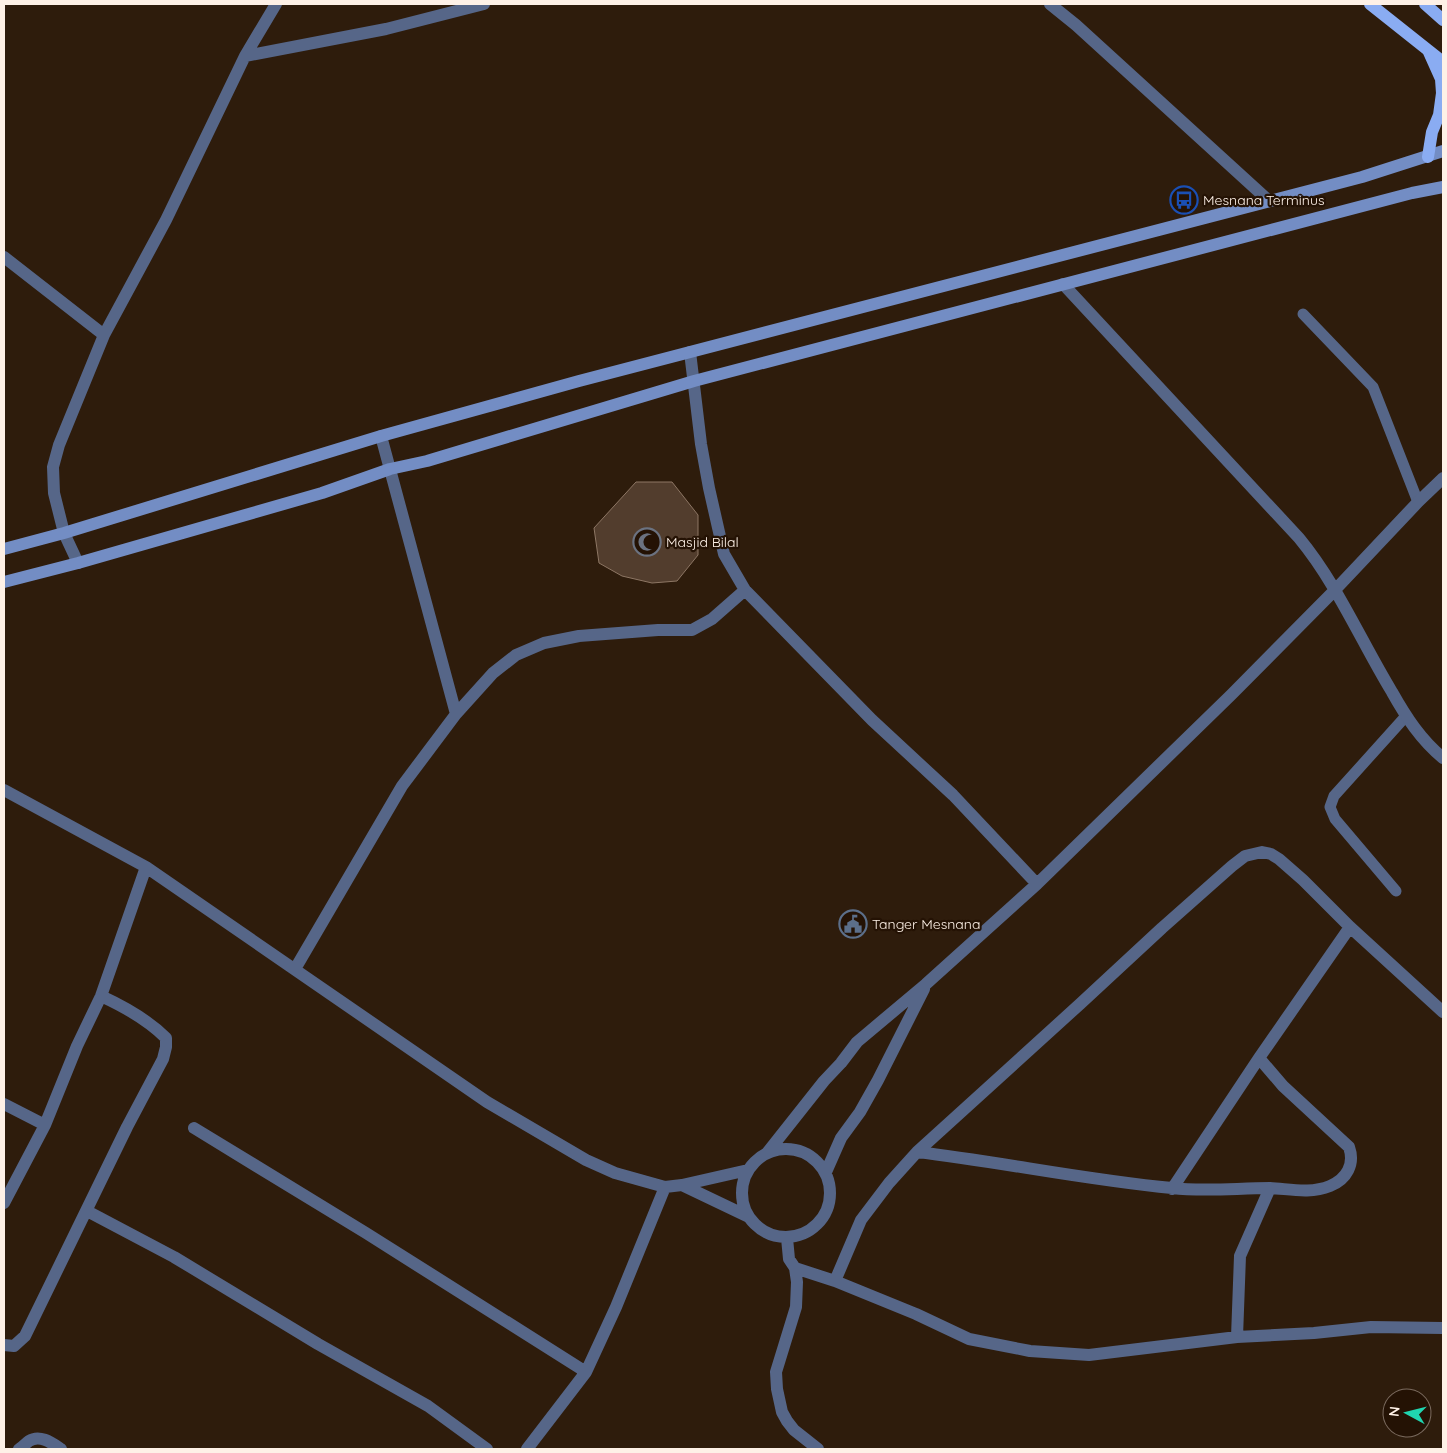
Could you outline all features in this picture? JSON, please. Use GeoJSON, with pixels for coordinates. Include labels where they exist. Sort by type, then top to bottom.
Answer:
{"type":"FeatureCollection","features":[{"type":"Feature","properties":{"kind":"main road"},"geometry":{"type":"LineString","coordinates":[[1370,4],[1443,62]]}},
{"type":"Feature","properties":{"kind":"main road"},"geometry":{"type":"LineString","coordinates":[[1425,4],[1443,20]]}},
{"type":"Feature","properties":{"kind":"main road"},"geometry":{"type":"LineString","coordinates":[[1428,50],[1441,79],[1442,93],[1439,116],[1432,132],[1428,157]]}},
{"type":"Feature","properties":{"kind":"main road"},"geometry":{"type":"LineString","coordinates":[[4,549],[64,533],[381,436],[690,352],[1362,177],[1443,151]]}},
{"type":"Feature","properties":{"kind":"main road"},"geometry":{"type":"LineString","coordinates":[[4,582],[78,563],[322,493],[390,470],[694,381],[1412,192],[1443,187]]}},
{"type":"Feature","properties":{"kind":"street"},"geometry":{"type":"LineString","coordinates":[[78,563],[64,533],[54,493],[53,467],[66,428],[104,335],[166,220],[245,56],[276,4]]}},
{"type":"Feature","properties":{"kind":"street"},"geometry":{"type":"LineString","coordinates":[[245,56],[386,29],[484,4]]}},
{"type":"Feature","properties":{"kind":"street"},"geometry":{"type":"LineString","coordinates":[[1050,4],[1076,25],[1268,200]]}},
{"type":"Feature","properties":{"kind":"street"},"geometry":{"type":"LineString","coordinates":[[4,257],[104,335]]}},
{"type":"Feature","properties":{"kind":"street"},"geometry":{"type":"LineString","coordinates":[[1062,284],[1299,538],[1324,572],[1406,716],[1429,746],[1443,758]]}},
{"type":"Feature","properties":{"kind":"street"},"geometry":{"type":"LineString","coordinates":[[690,352],[709,488],[724,554],[745,590],[872,720],[953,795],[1037,884]]}},
{"type":"Feature","properties":{"kind":"street"},"geometry":{"type":"LineString","coordinates":[[381,436],[456,714]]}},
{"type":"Feature","properties":{"kind":"street"},"geometry":{"type":"LineString","coordinates":[[767,1153],[857,1042],[926,984],[1037,884],[1231,695],[1443,478]]}},
{"type":"Feature","properties":{"kind":"street"},"geometry":{"type":"LineString","coordinates":[[295,969],[402,786],[456,714],[493,673],[516,655],[544,643],[579,636],[658,630],[692,630],[712,619],[745,590]]}},
{"type":"Feature","properties":{"kind":"street"},"geometry":{"type":"LineString","coordinates":[[4,790],[146,867],[487,1102],[586,1160],[615,1173],[665,1187],[748,1170]]}},
{"type":"Feature","properties":{"kind":"street"},"geometry":{"type":"LineString","coordinates":[[835,1281],[860,1220],[889,1183],[917,1152],[1162,928],[1245,856],[1262,852],[1271,854],[1303,880],[1350,928],[1443,1012]]}},
{"type":"Feature","properties":{"kind":"street"},"geometry":{"type":"LineString","coordinates":[[4,1203],[45,1125],[77,1046],[101,996],[146,867]]}},
{"type":"Feature","properties":{"kind":"street"},"geometry":{"type":"LineString","coordinates":[[1172,1188],[1259,1058],[1350,928]]}},
{"type":"Feature","properties":{"kind":"street"},"geometry":{"type":"LineString","coordinates":[[826,1172],[841,1138],[860,1112],[878,1080],[926,984]]}},
{"type":"Feature","properties":{"kind":"street"},"geometry":{"type":"LineString","coordinates":[[4,1345],[14,1346],[25,1336],[127,1127],[163,1058],[166,1038],[158,1030],[140,1016],[101,996]]}},
{"type":"Feature","properties":{"kind":"street"},"geometry":{"type":"LineString","coordinates":[[917,1152],[1172,1188],[1216,1190],[1270,1188],[1306,1191],[1330,1186],[1338,1182],[1347,1174],[1352,1158],[1349,1147],[1283,1086],[1259,1058]]}},
{"type":"Feature","properties":{"kind":"street"},"geometry":{"type":"LineString","coordinates":[[4,1104],[45,1125]]}},
{"type":"Feature","properties":{"kind":"street"},"geometry":{"type":"LineString","coordinates":[[194,1128],[366,1233],[586,1372]]}},
{"type":"Feature","properties":{"kind":"street"},"geometry":{"type":"LineString","coordinates":[[778,1149],[805,1152],[817,1161],[826,1172],[830,1184],[831,1197],[828,1210],[822,1221],[812,1230],[800,1236],[776,1237],[765,1232],[756,1226],[744,1206],[743,1181],[748,1170],[756,1160],[767,1153],[778,1149]]}},
{"type":"Feature","properties":{"kind":"street"},"geometry":{"type":"LineString","coordinates":[[682,1185],[749,1217]]}},
{"type":"Feature","properties":{"kind":"street"},"geometry":{"type":"LineString","coordinates":[[527,1449],[586,1372],[616,1307],[665,1187]]}},
{"type":"Feature","properties":{"kind":"street"},"geometry":{"type":"LineString","coordinates":[[1237,1337],[1240,1256],[1270,1188]]}},
{"type":"Feature","properties":{"kind":"street"},"geometry":{"type":"LineString","coordinates":[[87,1211],[174,1257],[318,1344],[428,1406],[487,1449]]}},
{"type":"Feature","properties":{"kind":"street"},"geometry":{"type":"LineString","coordinates":[[792,1264],[812,1230]]}},
{"type":"Feature","properties":{"kind":"street"},"geometry":{"type":"LineString","coordinates":[[787,1238],[797,1282],[796,1308],[776,1372],[777,1389],[781,1407],[787,1421],[794,1430],[818,1449]]}},
{"type":"Feature","properties":{"kind":"street"},"geometry":{"type":"LineString","coordinates":[[792,1264],[916,1314],[969,1339],[1030,1351],[1089,1355],[1237,1337],[1314,1333],[1371,1327],[1443,1328]]}},
{"type":"Feature","properties":{"kind":"street"},"geometry":{"type":"LineString","coordinates":[[19,1449],[29,1441],[37,1438],[52,1443],[61,1449]]}},
{"type":"Feature","properties":{"kind":"lane"},"geometry":{"type":"LineString","coordinates":[[1303,314],[1373,387],[1418,502]]}},
{"type":"Feature","properties":{"kind":"lane"},"geometry":{"type":"LineString","coordinates":[[1396,892],[1335,819],[1330,807],[1334,796],[1406,716]]}},
{"type":"Feature","properties":{"kind":"building","name":"Masjid Bilal"},"geometry":{"type":"Polygon","coordinates":[[[636,482],[672,482],[698,515],[698,555],[677,581],[652,583],[622,576],[599,563],[594,528],[636,482]]]}},
{"type":"Feature","properties":{"kind":"place","name":"Mesnana Terminus"},"geometry":{"type":"Point","coordinates":[1184,200]}},
{"type":"Feature","properties":{"kind":"place","name":"Masjid Bilal"},"geometry":{"type":"Point","coordinates":[647,542]}},
{"type":"Feature","properties":{"kind":"place","name":"Tanger Mesnana"},"geometry":{"type":"Point","coordinates":[853,924]}}]}
